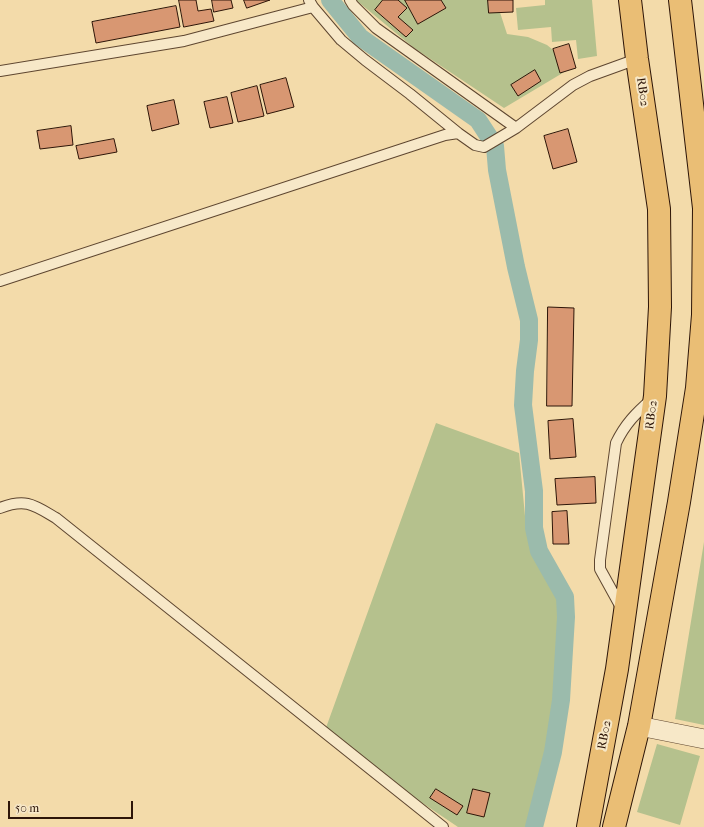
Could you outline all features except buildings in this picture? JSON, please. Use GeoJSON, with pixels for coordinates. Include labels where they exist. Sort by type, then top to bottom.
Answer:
{"type":"FeatureCollection","features":[{"type":"Feature","properties":{"kind":"highway","name":"RB02"},"geometry":{"type":"LineString","coordinates":[[588,827],[617,669],[655,396],[660,307],[658,209],[630,0]]}},
{"type":"Feature","properties":{"kind":"highway"},"geometry":{"type":"LineString","coordinates":[[614,827],[639,726],[679,502],[696,396],[703,315],[704,208],[680,0]]}},
{"type":"Feature","properties":{"kind":"street"},"geometry":{"type":"LineString","coordinates":[[639,726],[704,739]]}},
{"type":"Feature","properties":{"kind":"lane"},"geometry":{"type":"LineString","coordinates":[[350,0],[353,5],[376,28],[516,128]]}},
{"type":"Feature","properties":{"kind":"lane"},"geometry":{"type":"LineString","coordinates":[[0,71],[184,40],[311,4],[341,40],[365,60],[458,133],[484,148],[505,136],[573,84],[590,76],[637,59]]}},
{"type":"Feature","properties":{"kind":"lane"},"geometry":{"type":"LineString","coordinates":[[0,281],[438,138],[458,133]]}},
{"type":"Feature","properties":{"kind":"lane"},"geometry":{"type":"LineString","coordinates":[[624,613],[600,569],[616,444],[622,430],[630,419],[655,396]]}},
{"type":"Feature","properties":{"kind":"lane"},"geometry":{"type":"LineString","coordinates":[[0,508],[12,504],[26,503],[38,507],[56,518],[443,827]]}},
{"type":"Feature","properties":{"kind":"green space"},"geometry":{"type":"Polygon","coordinates":[[[356,0],[496,0],[507,34],[528,37],[547,45],[563,58],[566,71],[504,108],[414,48],[356,0]]]}},
{"type":"Feature","properties":{"kind":"green space"},"geometry":{"type":"Polygon","coordinates":[[[545,0],[592,0],[597,56],[578,59],[576,40],[552,42],[551,27],[518,30],[516,8],[545,5],[545,0]]]}},
{"type":"Feature","properties":{"kind":"green space"},"geometry":{"type":"Polygon","coordinates":[[[436,423],[519,453],[525,516],[533,553],[560,595],[560,638],[556,695],[545,766],[531,827],[458,827],[323,736],[436,423]]]}},
{"type":"Feature","properties":{"kind":"green space"},"geometry":{"type":"Polygon","coordinates":[[[704,542],[704,725],[675,719],[704,542]]]}},
{"type":"Feature","properties":{"kind":"green space"},"geometry":{"type":"Polygon","coordinates":[[[657,744],[700,756],[680,825],[637,812],[657,744]]]}},
{"type":"Feature","properties":{"kind":"waterway"},"geometry":{"type":"LineString","coordinates":[[330,0],[360,37],[478,120],[495,146],[497,170],[516,267],[529,320],[529,340],[523,405],[534,491],[534,528],[539,551],[565,597],[566,617],[561,700],[553,752],[534,827]]}}]}
